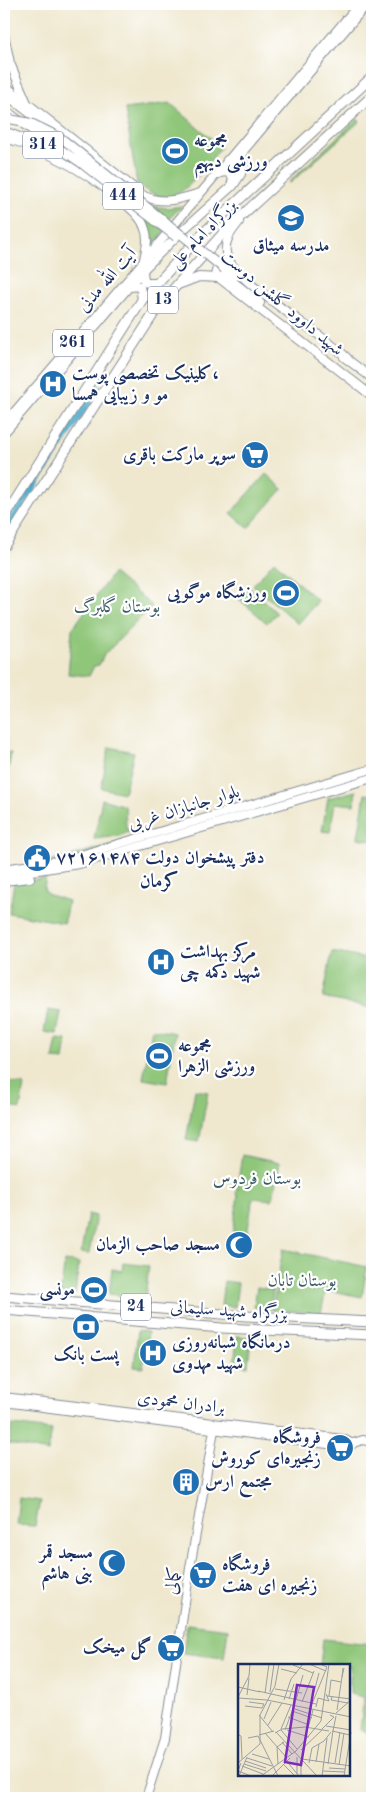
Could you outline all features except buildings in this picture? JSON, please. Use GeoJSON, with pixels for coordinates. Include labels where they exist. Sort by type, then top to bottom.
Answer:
{"type":"FeatureCollection","features":[{"type":"Feature","properties":{"kind":"highway","name":"بزرگراه امام علی"},"geometry":{"type":"LineString","coordinates":[[4,518],[142,300],[156,283],[202,234],[372,77]]}},
{"type":"Feature","properties":{"kind":"highway","name":"بزرگراه امام علی"},"geometry":{"type":"LineString","coordinates":[[4,546],[97,403],[148,319],[226,230],[372,96]]}},
{"type":"Feature","properties":{"kind":"highway","name":"بزرگراه شهید سلیمانی"},"geometry":{"type":"LineString","coordinates":[[4,1296],[160,1310],[372,1322]]}},
{"type":"Feature","properties":{"kind":"highway"},"geometry":{"type":"LineString","coordinates":[[82,1302],[116,1309],[120,1313],[116,1316],[84,1317]]}},
{"type":"Feature","properties":{"kind":"highway"},"geometry":{"type":"LineString","coordinates":[[159,1322],[134,1317],[132,1312],[137,1308],[160,1310]]}},
{"type":"Feature","properties":{"kind":"highway","name":"24"},"geometry":{"type":"LineString","coordinates":[[4,1310],[84,1317]]}},
{"type":"Feature","properties":{"kind":"highway","name":"بزرگراه شهید سلیمانی"},"geometry":{"type":"LineString","coordinates":[[84,1317],[372,1336]]}},
{"type":"Feature","properties":{"kind":"main road","name":"261"},"geometry":{"type":"LineString","coordinates":[[309,70],[359,4]]}},
{"type":"Feature","properties":{"kind":"main road","name":"261"},"geometry":{"type":"LineString","coordinates":[[212,177],[239,150],[367,4]]}},
{"type":"Feature","properties":{"kind":"main road"},"geometry":{"type":"LineString","coordinates":[[4,34],[6,62],[12,82],[4,88],[27,103],[144,196],[168,201],[202,192]]}},
{"type":"Feature","properties":{"kind":"main road"},"geometry":{"type":"LineString","coordinates":[[6,62],[27,103]]}},
{"type":"Feature","properties":{"kind":"main road","name":"شهید داوود گلشن دوست"},"geometry":{"type":"LineString","coordinates":[[4,88],[221,273],[340,356],[348,359],[372,378]]}},
{"type":"Feature","properties":{"kind":"main road","name":"شهید داوود گلشن دوست"},"geometry":{"type":"LineString","coordinates":[[4,109],[81,163],[292,329],[328,362],[372,396]]}},
{"type":"Feature","properties":{"kind":"main road","name":"314"},"geometry":{"type":"LineString","coordinates":[[4,118],[31,123],[60,137]]}},
{"type":"Feature","properties":{"kind":"main road","name":"314"},"geometry":{"type":"LineString","coordinates":[[4,131],[49,147],[81,163]]}},
{"type":"Feature","properties":{"kind":"main road"},"geometry":{"type":"LineString","coordinates":[[4,138],[60,158],[78,168],[131,209],[143,223],[147,236],[143,266],[144,281],[156,283]]}},
{"type":"Feature","properties":{"kind":"main road"},"geometry":{"type":"LineString","coordinates":[[232,187],[241,174],[239,150]]}},
{"type":"Feature","properties":{"kind":"main road"},"geometry":{"type":"LineString","coordinates":[[212,177],[221,172],[228,173],[232,177],[232,187]]}},
{"type":"Feature","properties":{"kind":"main road","name":"آیت الله مدنی"},"geometry":{"type":"LineString","coordinates":[[4,434],[24,405],[143,266],[212,177]]}},
{"type":"Feature","properties":{"kind":"main road","name":"آیت الله مدنی"},"geometry":{"type":"LineString","coordinates":[[4,424],[24,405],[128,288],[143,266],[232,187]]}},
{"type":"Feature","properties":{"kind":"main road"},"geometry":{"type":"LineString","coordinates":[[131,209],[140,208],[144,196]]}},
{"type":"Feature","properties":{"kind":"main road"},"geometry":{"type":"LineString","coordinates":[[248,210],[228,238],[226,253],[230,262],[257,289]]}},
{"type":"Feature","properties":{"kind":"main road"},"geometry":{"type":"LineString","coordinates":[[221,273],[216,271],[219,266],[223,266],[257,289],[348,359]]}},
{"type":"Feature","properties":{"kind":"main road"},"geometry":{"type":"LineString","coordinates":[[175,286],[221,273]]}},
{"type":"Feature","properties":{"kind":"main road"},"geometry":{"type":"LineString","coordinates":[[128,288],[133,285],[140,286],[142,300]]}},
{"type":"Feature","properties":{"kind":"main road","name":"بلوار جانبازان غربی"},"geometry":{"type":"LineString","coordinates":[[4,869],[64,860],[372,769]]}},
{"type":"Feature","properties":{"kind":"main road","name":"بلوار جانبازان غربی"},"geometry":{"type":"LineString","coordinates":[[4,875],[80,864],[372,778]]}},
{"type":"Feature","properties":{"kind":"main road"},"geometry":{"type":"LineString","coordinates":[[4,881],[58,873],[80,864]]}},
{"type":"Feature","properties":{"kind":"main road","name":"برادران محمودی"},"geometry":{"type":"LineString","coordinates":[[4,1397],[174,1416],[343,1439],[353,1444]]}},
{"type":"Feature","properties":{"kind":"main road","name":"برادران محمودی"},"geometry":{"type":"LineString","coordinates":[[4,1402],[343,1446],[363,1440],[372,1442]]}},
{"type":"Feature","properties":{"kind":"main road"},"geometry":{"type":"LineString","coordinates":[[172,1425],[174,1416]]}},
{"type":"Feature","properties":{"kind":"main road","name":"کمالی"},"geometry":{"type":"LineString","coordinates":[[146,1798],[165,1738],[190,1568],[214,1430]]}},
{"type":"Feature","properties":{"kind":"main road"},"geometry":{"type":"LineString","coordinates":[[212,1440],[217,1434],[228,1431]]}},
{"type":"Feature","properties":{"kind":"green space","name":"مجموعه ورزشی دیهیم"},"geometry":{"type":"Polygon","coordinates":[[[170,103],[221,147],[189,185],[173,196],[165,197],[153,194],[137,184],[125,109],[170,103]]]}},
{"type":"Feature","properties":{"kind":"green space"},"geometry":{"type":"Polygon","coordinates":[[[357,119],[360,121],[289,182],[357,119]]]}},
{"type":"Feature","properties":{"kind":"green space"},"geometry":{"type":"Polygon","coordinates":[[[153,206],[167,208],[182,206],[169,219],[153,206]]]}},
{"type":"Feature","properties":{"kind":"green space"},"geometry":{"type":"Polygon","coordinates":[[[141,214],[165,230],[151,249],[149,230],[141,214]]]}},
{"type":"Feature","properties":{"kind":"green space"},"geometry":{"type":"Polygon","coordinates":[[[266,474],[283,489],[248,528],[231,513],[266,474]]]}},
{"type":"Feature","properties":{"kind":"green space","name":"ورزشگاه موگویی"},"geometry":{"type":"Polygon","coordinates":[[[274,561],[318,601],[298,624],[253,585],[274,561]]]}},
{"type":"Feature","properties":{"kind":"green space","name":"بوستان گلبرگ"},"geometry":{"type":"Polygon","coordinates":[[[113,573],[152,606],[104,655],[99,665],[94,666],[89,676],[68,674],[72,629],[113,573]]]}},
{"type":"Feature","properties":{"kind":"green space"},"geometry":{"type":"Polygon","coordinates":[[[249,587],[277,613],[267,623],[239,599],[249,587]]]}},
{"type":"Feature","properties":{"kind":"green space"},"geometry":{"type":"Polygon","coordinates":[[[109,747],[134,752],[124,793],[101,788],[109,747]]]}},
{"type":"Feature","properties":{"kind":"green space"},"geometry":{"type":"Polygon","coordinates":[[[4,752],[11,753],[8,772],[4,771],[4,752]]]}},
{"type":"Feature","properties":{"kind":"green space"},"geometry":{"type":"Polygon","coordinates":[[[372,772],[372,775],[87,859],[34,866],[372,772]]]}},
{"type":"Feature","properties":{"kind":"green space"},"geometry":{"type":"Polygon","coordinates":[[[356,791],[354,805],[335,803],[330,832],[322,831],[328,798],[356,791]]]}},
{"type":"Feature","properties":{"kind":"green space"},"geometry":{"type":"Polygon","coordinates":[[[365,794],[372,795],[372,841],[358,838],[365,794]]]}},
{"type":"Feature","properties":{"kind":"green space"},"geometry":{"type":"Polygon","coordinates":[[[102,799],[125,806],[126,828],[131,831],[119,836],[94,839],[102,799]]]}},
{"type":"Feature","properties":{"kind":"green space"},"geometry":{"type":"Polygon","coordinates":[[[46,878],[44,889],[47,894],[68,901],[64,923],[9,913],[14,883],[46,878]]]}},
{"type":"Feature","properties":{"kind":"green space"},"geometry":{"type":"Polygon","coordinates":[[[332,952],[372,960],[372,1008],[323,998],[332,952]]]}},
{"type":"Feature","properties":{"kind":"green space"},"geometry":{"type":"Polygon","coordinates":[[[48,1010],[61,1012],[57,1034],[44,1032],[48,1010]]]}},
{"type":"Feature","properties":{"kind":"green space","name":"مجموعه ورزشی الزهرا"},"geometry":{"type":"Polygon","coordinates":[[[152,1029],[175,1033],[167,1083],[143,1079],[152,1029]]]}},
{"type":"Feature","properties":{"kind":"green space"},"geometry":{"type":"Polygon","coordinates":[[[57,1039],[67,1040],[64,1060],[53,1059],[57,1039]]]}},
{"type":"Feature","properties":{"kind":"green space"},"geometry":{"type":"Polygon","coordinates":[[[4,1056],[10,1057],[5,1081],[24,1085],[20,1109],[4,1106],[4,1056]]]}},
{"type":"Feature","properties":{"kind":"green space"},"geometry":{"type":"Polygon","coordinates":[[[195,1090],[208,1092],[199,1142],[186,1140],[195,1090]]]}},
{"type":"Feature","properties":{"kind":"green space","name":"بوستان فردوس"},"geometry":{"type":"Polygon","coordinates":[[[242,1155],[280,1163],[272,1200],[253,1198],[247,1234],[233,1232],[242,1155]]]}},
{"type":"Feature","properties":{"kind":"green space"},"geometry":{"type":"Polygon","coordinates":[[[88,1214],[96,1216],[89,1254],[81,1253],[88,1214]]]}},
{"type":"Feature","properties":{"kind":"green space","name":"بوستان تابان"},"geometry":{"type":"Polygon","coordinates":[[[283,1249],[367,1267],[362,1297],[326,1290],[321,1313],[272,1310],[283,1249]]]}},
{"type":"Feature","properties":{"kind":"green space"},"geometry":{"type":"Polygon","coordinates":[[[65,1261],[79,1263],[75,1295],[60,1293],[65,1261]]]}},
{"type":"Feature","properties":{"kind":"green space"},"geometry":{"type":"Polygon","coordinates":[[[123,1263],[149,1266],[145,1299],[109,1294],[112,1269],[122,1271],[123,1263]]]}},
{"type":"Feature","properties":{"kind":"green space"},"geometry":{"type":"Polygon","coordinates":[[[224,1281],[238,1283],[235,1307],[221,1305],[224,1281]]]}},
{"type":"Feature","properties":{"kind":"green space"},"geometry":{"type":"Polygon","coordinates":[[[257,1287],[273,1290],[270,1310],[254,1307],[257,1287]]]}},
{"type":"Feature","properties":{"kind":"green space"},"geometry":{"type":"Polygon","coordinates":[[[138,1330],[148,1332],[143,1368],[134,1367],[138,1330]]]}},
{"type":"Feature","properties":{"kind":"green space"},"geometry":{"type":"Polygon","coordinates":[[[237,1336],[251,1337],[248,1366],[234,1364],[237,1336]]]}},
{"type":"Feature","properties":{"kind":"green space"},"geometry":{"type":"Polygon","coordinates":[[[12,1425],[52,1430],[48,1452],[9,1444],[12,1425]]]}},
{"type":"Feature","properties":{"kind":"green space"},"geometry":{"type":"Polygon","coordinates":[[[19,1498],[40,1501],[35,1526],[16,1525],[19,1498]]]}},
{"type":"Feature","properties":{"kind":"green space"},"geometry":{"type":"Polygon","coordinates":[[[187,1624],[228,1629],[224,1658],[183,1653],[187,1624]]]}},
{"type":"Feature","properties":{"kind":"green space"},"geometry":{"type":"Polygon","coordinates":[[[323,1639],[372,1644],[372,1733],[360,1730],[364,1697],[351,1694],[351,1664],[320,1664],[323,1639]]]}},
{"type":"Feature","properties":{"kind":"waterway"},"geometry":{"type":"LineString","coordinates":[[4,532],[97,388]]}},
{"type":"Feature","properties":{"kind":"place","name":"مجموعه ورزشی دیهیم"},"geometry":{"type":"Point","coordinates":[175,151]}},
{"type":"Feature","properties":{"kind":"place","name":"مدرسه میثاق"},"geometry":{"type":"Point","coordinates":[291,218]}},
{"type":"Feature","properties":{"kind":"place","name":"کلینیک تخصصی پوست، مو و زیبایی همسا"},"geometry":{"type":"Point","coordinates":[53,384]}},
{"type":"Feature","properties":{"kind":"place","name":"سوپر مارکت باقری"},"geometry":{"type":"Point","coordinates":[255,455]}},
{"type":"Feature","properties":{"kind":"place","name":"ورزشگاه موگویی"},"geometry":{"type":"Point","coordinates":[286,593]}},
{"type":"Feature","properties":{"kind":"place","name":"دفتر پیشخوان دولت ۷۲۱۶۱۴۸۴"},"geometry":{"type":"Point","coordinates":[37,858]}},
{"type":"Feature","properties":{"kind":"place","name":"مرکز بهداشت شهید دکمه چی"},"geometry":{"type":"Point","coordinates":[161,962]}},
{"type":"Feature","properties":{"kind":"place","name":"مجموعه ورزشی الزهرا"},"geometry":{"type":"Point","coordinates":[159,1056]}},
{"type":"Feature","properties":{"kind":"place","name":"مسجد صاحب الزمان"},"geometry":{"type":"Point","coordinates":[239,1245]}},
{"type":"Feature","properties":{"kind":"place","name":"مونسی"},"geometry":{"type":"Point","coordinates":[94,1290]}},
{"type":"Feature","properties":{"kind":"place","name":"پست بانک"},"geometry":{"type":"Point","coordinates":[86,1327]}},
{"type":"Feature","properties":{"kind":"place","name":"درمانگاه شبانه‌روزی شهید مهدوی"},"geometry":{"type":"Point","coordinates":[153,1353]}},
{"type":"Feature","properties":{"kind":"place","name":"فروشگاه زنجیره‌ای کوروش"},"geometry":{"type":"Point","coordinates":[340,1448]}},
{"type":"Feature","properties":{"kind":"place","name":"مجتمع ارس"},"geometry":{"type":"Point","coordinates":[186,1482]}},
{"type":"Feature","properties":{"kind":"place","name":"مسجد قمر بنی هاشم"},"geometry":{"type":"Point","coordinates":[112,1563]}},
{"type":"Feature","properties":{"kind":"place","name":"فروشگاه زنجیره ای هفت"},"geometry":{"type":"Point","coordinates":[203,1575]}},
{"type":"Feature","properties":{"kind":"place","name":"گل میخک"},"geometry":{"type":"Point","coordinates":[171,1648]}},
{"type":"Feature","properties":{"kind":"district","name":"کرمان"},"geometry":{"type":"Point","coordinates":[159,882]}}]}
